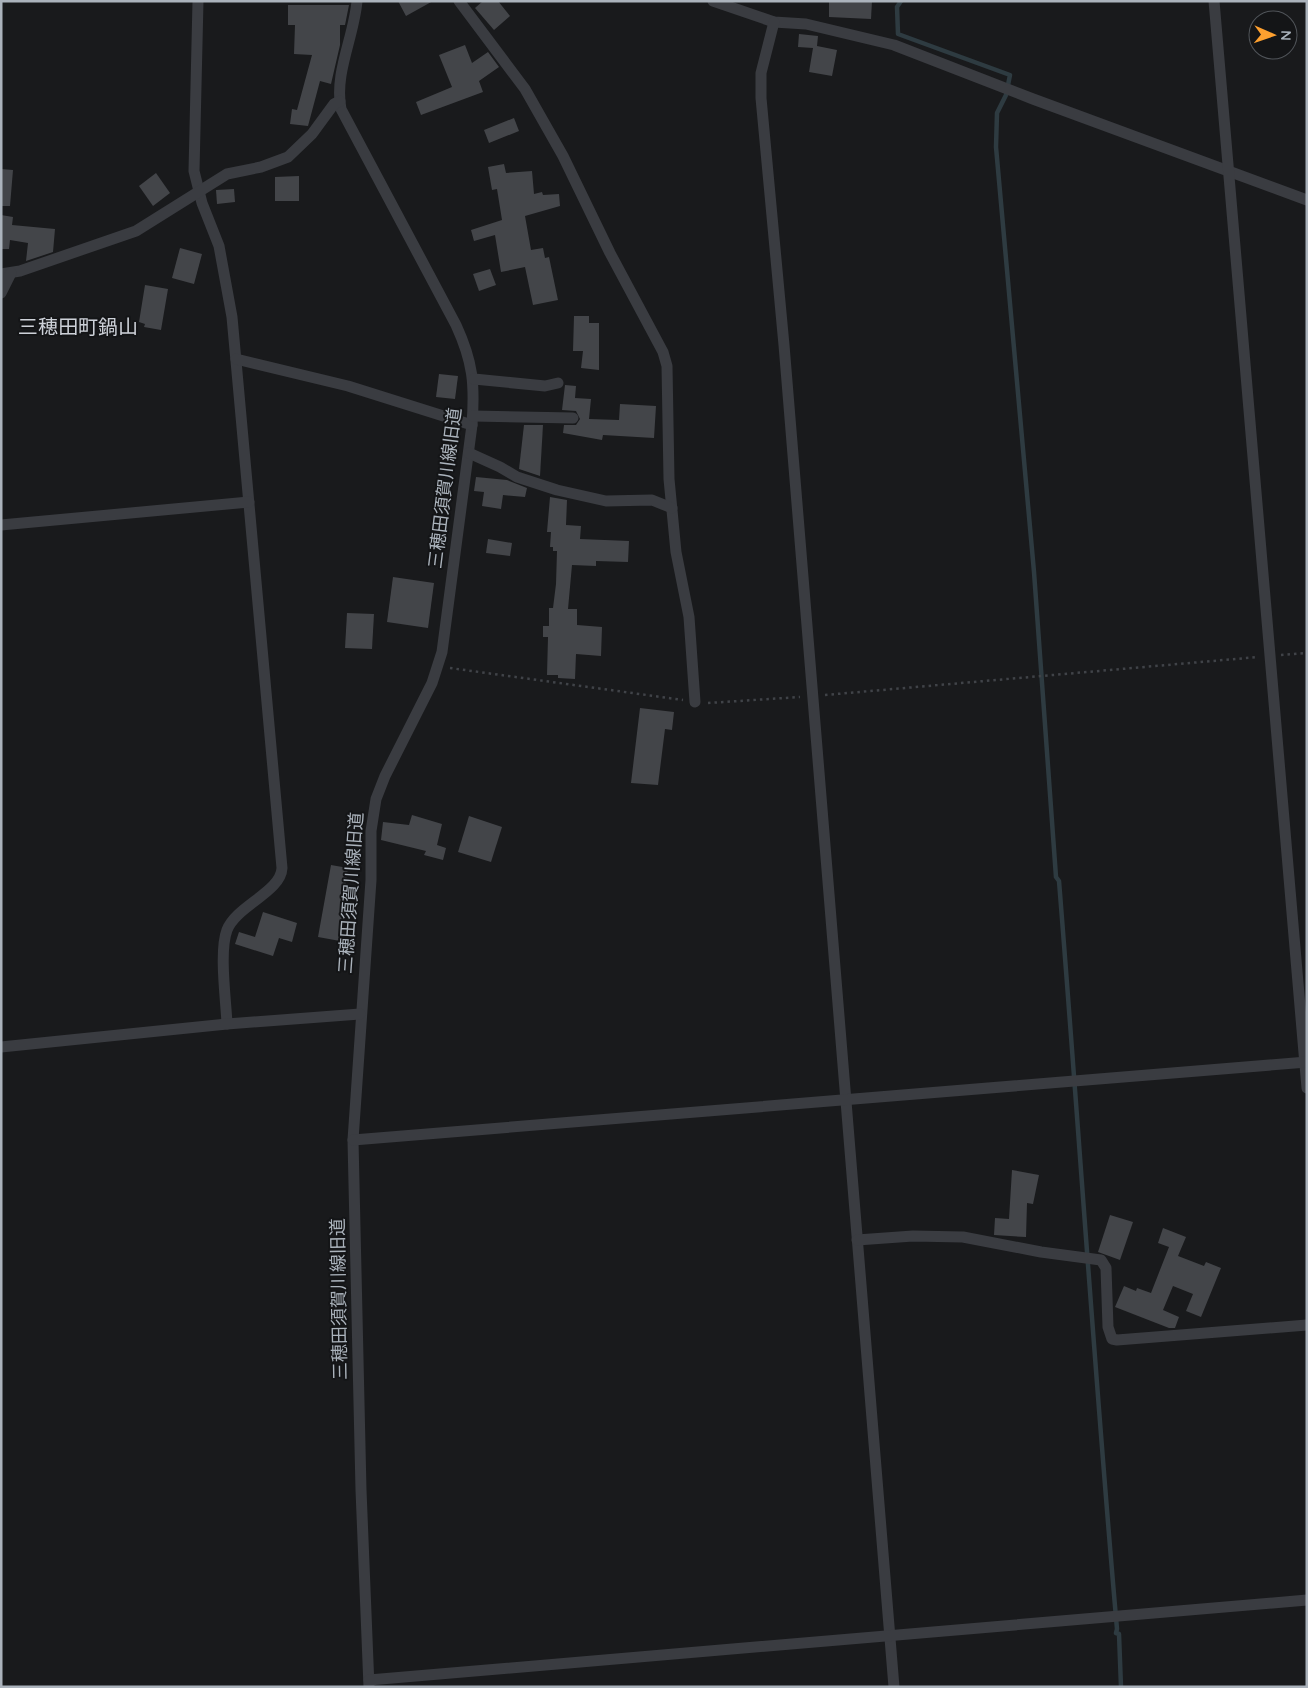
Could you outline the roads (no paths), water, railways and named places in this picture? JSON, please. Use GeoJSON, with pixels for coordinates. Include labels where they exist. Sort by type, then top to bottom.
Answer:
{"type":"FeatureCollection","features":[{"type":"Feature","properties":{"kind":"street"},"geometry":{"type":"LineString","coordinates":[[198,1],[194,171],[199,193],[221,254],[232,317],[282,868],[280,879],[237,916],[227,930],[224,954],[227,1024]]}},
{"type":"Feature","properties":{"kind":"street","name":"三穂田須賀川線旧道"},"geometry":{"type":"LineString","coordinates":[[357,1],[341,76],[340,101],[352,131],[402,219],[456,325],[468,355],[474,379],[473,420],[469,453],[438,665],[376,798],[371,831],[371,880],[352,1140],[361,1490],[369,1684]]}},
{"type":"Feature","properties":{"kind":"street"},"geometry":{"type":"LineString","coordinates":[[459,1],[525,89],[563,156],[610,253],[663,352],[667,366],[672,508],[676,552],[689,617],[694,702]]}},
{"type":"Feature","properties":{"kind":"street"},"geometry":{"type":"LineString","coordinates":[[713,1],[774,22],[806,24],[894,45],[1033,99],[1230,170],[1307,200]]}},
{"type":"Feature","properties":{"kind":"street"},"geometry":{"type":"LineString","coordinates":[[1214,1],[1230,170],[1307,1088]]}},
{"type":"Feature","properties":{"kind":"street"},"geometry":{"type":"LineString","coordinates":[[774,22],[761,73],[761,98],[784,345],[811,696],[894,1687]]}},
{"type":"Feature","properties":{"kind":"street"},"geometry":{"type":"LineString","coordinates":[[1,293],[6,274],[136,231],[199,193],[226,174],[272,164],[295,153],[334,104],[340,101]]}},
{"type":"Feature","properties":{"kind":"street"},"geometry":{"type":"LineString","coordinates":[[236,359],[348,386],[473,420],[573,418]]}},
{"type":"Feature","properties":{"kind":"street"},"geometry":{"type":"LineString","coordinates":[[474,379],[545,386],[558,383]]}},
{"type":"Feature","properties":{"kind":"street"},"geometry":{"type":"LineString","coordinates":[[469,453],[500,466],[521,479],[557,490],[606,501],[652,500],[672,508]]}},
{"type":"Feature","properties":{"kind":"street"},"geometry":{"type":"LineString","coordinates":[[1,525],[250,502]]}},
{"type":"Feature","properties":{"kind":"street"},"geometry":{"type":"LineString","coordinates":[[1,1047],[227,1024],[360,1014]]}},
{"type":"Feature","properties":{"kind":"street"},"geometry":{"type":"LineString","coordinates":[[352,1140],[1306,1062]]}},
{"type":"Feature","properties":{"kind":"street"},"geometry":{"type":"LineString","coordinates":[[857,1240],[914,1236],[963,1237],[1041,1252],[1101,1260],[1106,1268],[1108,1327],[1112,1338],[1117,1340],[1307,1325]]}},
{"type":"Feature","properties":{"kind":"street"},"geometry":{"type":"LineString","coordinates":[[369,1684],[889,1635],[1307,1600]]}},
{"type":"Feature","properties":{"kind":"waterway"},"geometry":{"type":"LineString","coordinates":[[901,1],[897,7],[898,34],[1010,75],[1006,95],[997,113],[996,147],[1034,572],[1056,877],[1059,881],[1116,1633],[1119,1634],[1121,1687]]}},
{"type":"Feature","properties":{"kind":"district","name":"三穂田町鍋山"},"geometry":{"type":"Point","coordinates":[78,327]}}]}
